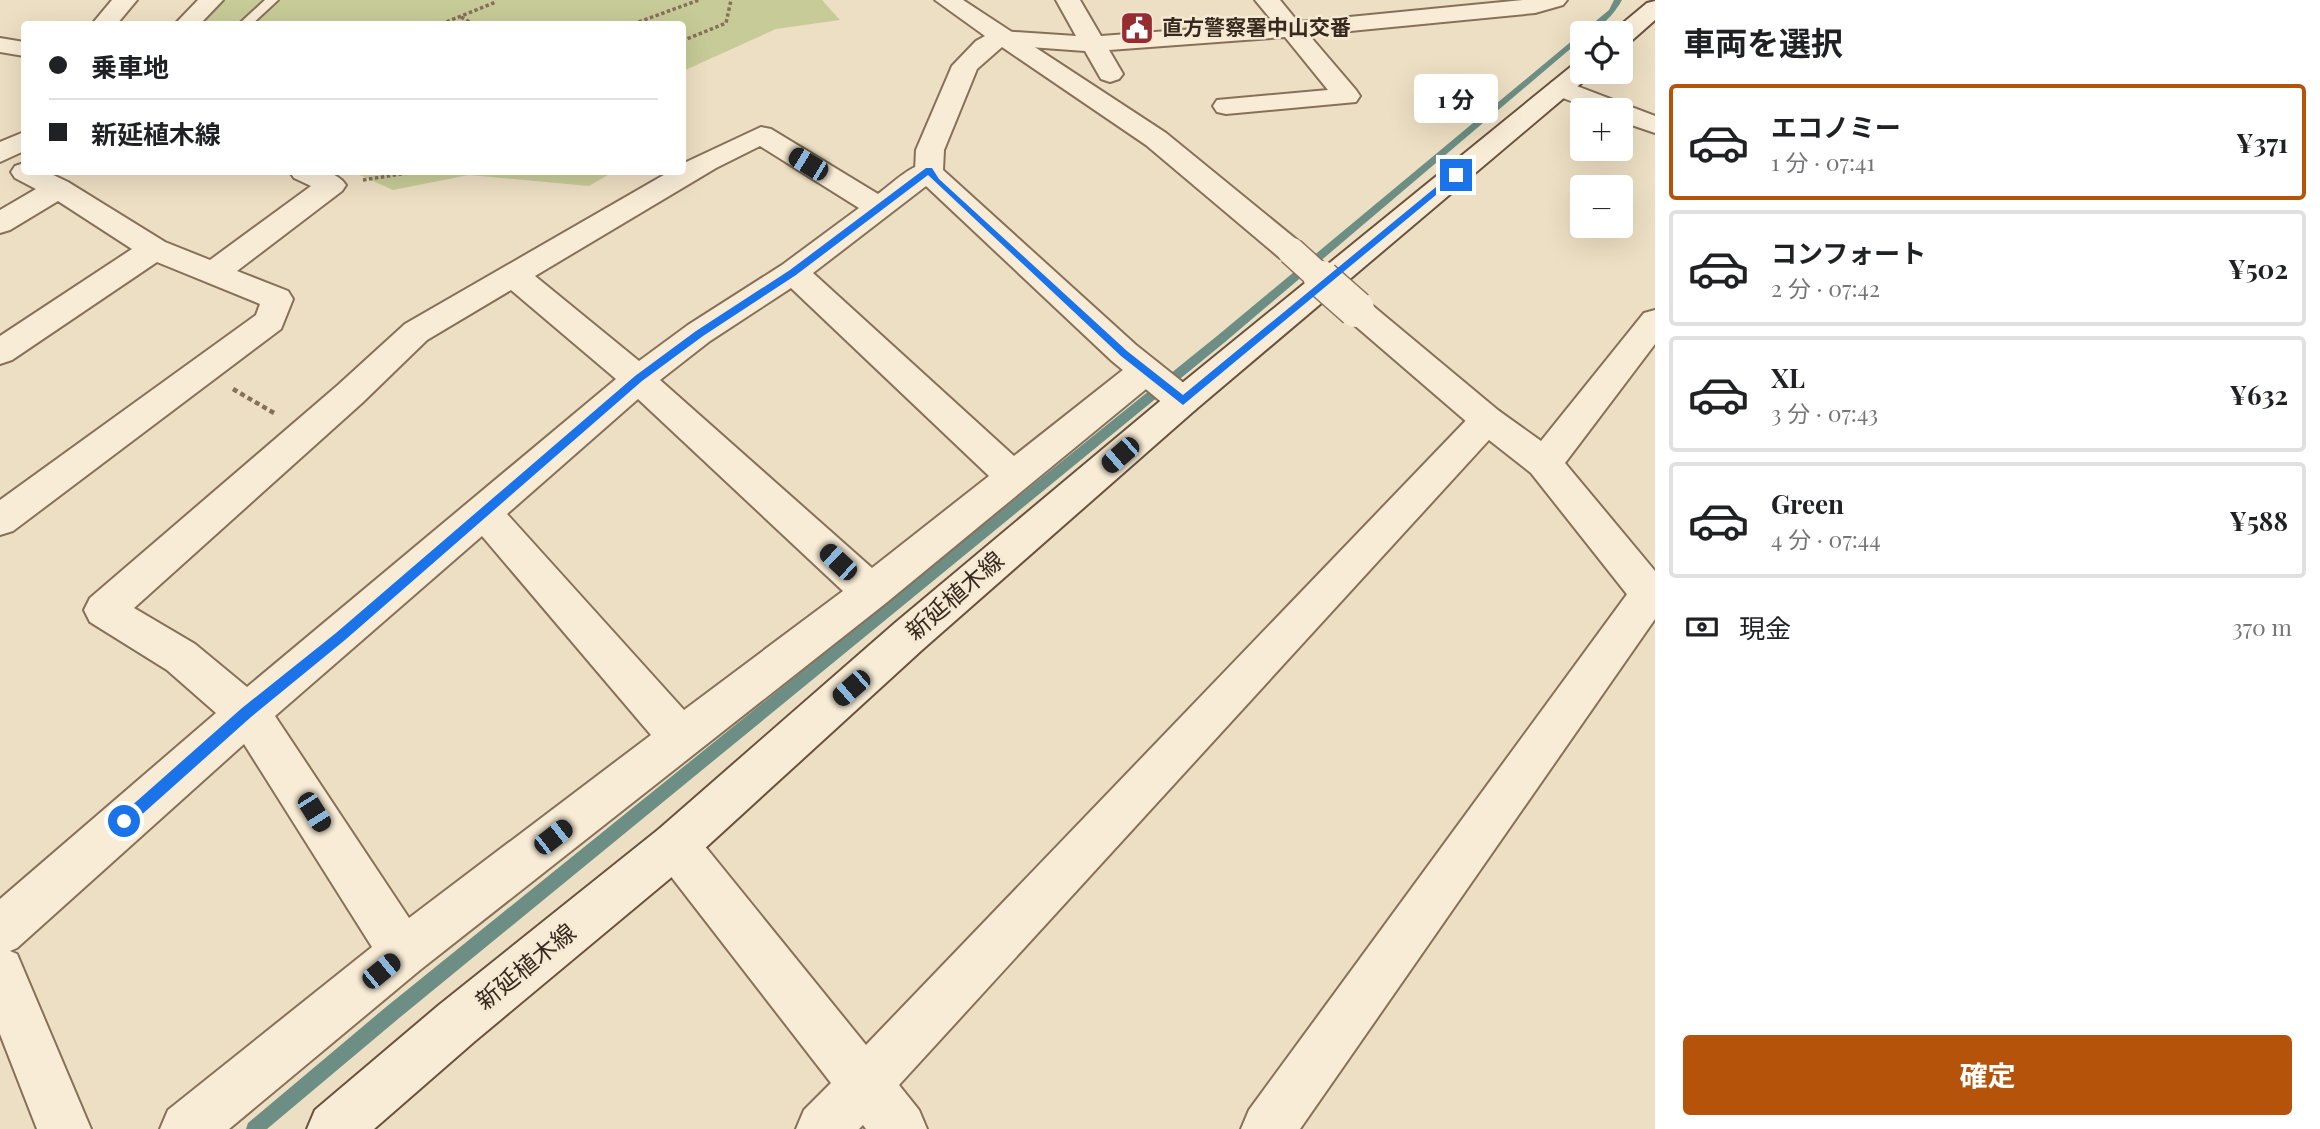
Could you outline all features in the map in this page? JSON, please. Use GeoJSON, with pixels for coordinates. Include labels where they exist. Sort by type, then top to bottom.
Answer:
{"type":"FeatureCollection","features":[{"type":"Feature","properties":{"kind":"street"},"geometry":{"type":"LineString","coordinates":[[107,21],[125,0]]}},
{"type":"Feature","properties":{"kind":"street"},"geometry":{"type":"LineString","coordinates":[[190,21],[211,0]]}},
{"type":"Feature","properties":{"kind":"street"},"geometry":{"type":"LineString","coordinates":[[947,0],[1156,139],[1487,419],[1544,463],[1653,597],[1268,1129]]}},
{"type":"Feature","properties":{"kind":"street"},"geometry":{"type":"LineString","coordinates":[[1068,0],[1110,74]]}},
{"type":"Feature","properties":{"kind":"street"},"geometry":{"type":"LineString","coordinates":[[1226,106],[1346,96],[1267,0]]}},
{"type":"Feature","properties":{"kind":"street"},"geometry":{"type":"LineString","coordinates":[[1183,401],[1145,370],[942,186],[929,170],[930,150],[965,66],[985,47],[1001,38],[1039,37],[1063,43],[1092,44],[1291,29],[1440,7],[1535,6],[1555,0]]}},
{"type":"Feature","properties":{"kind":"street"},"geometry":{"type":"LineString","coordinates":[[1633,26],[1655,8]]}},
{"type":"Feature","properties":{"kind":"street"},"geometry":{"type":"LineString","coordinates":[[0,45],[21,48]]}},
{"type":"Feature","properties":{"kind":"street","name":"新延植木線"},"geometry":{"type":"LineString","coordinates":[[334,1129],[457,1023],[675,845],[909,636],[1183,401],[1570,81]]}},
{"type":"Feature","properties":{"kind":"street"},"geometry":{"type":"LineString","coordinates":[[1579,84],[1600,98]]}},
{"type":"Feature","properties":{"kind":"street"},"geometry":{"type":"LineString","coordinates":[[1633,116],[1655,125]]}},
{"type":"Feature","properties":{"kind":"street"},"geometry":{"type":"LineString","coordinates":[[686,174],[761,135],[878,207]]}},
{"type":"Feature","properties":{"kind":"street"},"geometry":{"type":"LineString","coordinates":[[21,142],[0,156],[21,169]]}},
{"type":"Feature","properties":{"kind":"street"},"geometry":{"type":"LineString","coordinates":[[0,931],[247,713],[638,379],[699,333],[793,272],[929,170]]}},
{"type":"Feature","properties":{"kind":"street"},"geometry":{"type":"LineString","coordinates":[[0,520],[270,321],[277,299],[154,250],[58,188],[33,175]]}},
{"type":"Feature","properties":{"kind":"street"},"geometry":{"type":"LineString","coordinates":[[214,273],[332,186],[310,175]]}},
{"type":"Feature","properties":{"kind":"street"},"geometry":{"type":"LineString","coordinates":[[403,953],[284,765],[247,713],[181,657],[104,610],[307,432],[416,332],[684,175]]}},
{"type":"Feature","properties":{"kind":"street"},"geometry":{"type":"LineString","coordinates":[[0,223],[58,188]]}},
{"type":"Feature","properties":{"kind":"street"},"geometry":{"type":"LineString","coordinates":[[0,352],[154,250]]}},
{"type":"Feature","properties":{"kind":"street"},"geometry":{"type":"LineString","coordinates":[[793,272],[1013,477]]}},
{"type":"Feature","properties":{"kind":"street"},"geometry":{"type":"LineString","coordinates":[[513,275],[638,379],[858,580]]}},
{"type":"Feature","properties":{"kind":"street"},"geometry":{"type":"LineString","coordinates":[[1544,463],[1655,321]]}},
{"type":"Feature","properties":{"kind":"street"},"geometry":{"type":"LineString","coordinates":[[187,1129],[403,953],[872,591],[1145,370]]}},
{"type":"Feature","properties":{"kind":"street"},"geometry":{"type":"LineString","coordinates":[[823,1129],[1487,419]]}},
{"type":"Feature","properties":{"kind":"street"},"geometry":{"type":"LineString","coordinates":[[484,513],[681,738]]}},
{"type":"Feature","properties":{"kind":"street"},"geometry":{"type":"LineString","coordinates":[[675,845],[900,1129]]}},
{"type":"Feature","properties":{"kind":"street"},"geometry":{"type":"LineString","coordinates":[[0,971],[64,1129]]}},
{"type":"Feature","properties":{"kind":"lane"},"geometry":{"type":"LineString","coordinates":[[249,21],[272,0]]}},
{"type":"Feature","properties":{"kind":"path"},"geometry":{"type":"LineString","coordinates":[[641,21],[699,0]]}},
{"type":"Feature","properties":{"kind":"path"},"geometry":{"type":"LineString","coordinates":[[686,39],[726,23],[731,0]]}},
{"type":"Feature","properties":{"kind":"path"},"geometry":{"type":"LineString","coordinates":[[448,21],[496,2]]}},
{"type":"Feature","properties":{"kind":"path"},"geometry":{"type":"LineString","coordinates":[[461,16],[468,21]]}},
{"type":"Feature","properties":{"kind":"path"},"geometry":{"type":"LineString","coordinates":[[332,186],[396,175]]}},
{"type":"Feature","properties":{"kind":"path"},"geometry":{"type":"LineString","coordinates":[[202,371],[307,432]]}},
{"type":"Feature","properties":{"kind":"green space"},"geometry":{"type":"Polygon","coordinates":[[[211,0],[822,0],[840,20],[776,29],[686,70],[686,21],[190,21],[211,0]]]}},
{"type":"Feature","properties":{"kind":"green space"},"geometry":{"type":"Polygon","coordinates":[[[360,175],[469,175],[393,190],[360,175]]]}},
{"type":"Feature","properties":{"kind":"green space"},"geometry":{"type":"Polygon","coordinates":[[[469,175],[608,175],[589,186],[469,175]]]}},
{"type":"Feature","properties":{"kind":"waterway"},"geometry":{"type":"LineString","coordinates":[[1599,21],[1612,11],[1618,0]]}},
{"type":"Feature","properties":{"kind":"waterway"},"geometry":{"type":"LineString","coordinates":[[254,1129],[392,1013],[1221,339],[1570,45]]}},
{"type":"Feature","properties":{"kind":"place","name":"直方警察署中山交番"},"geometry":{"type":"Point","coordinates":[1137,28]}},
{"type":"Feature","properties":{"kind":"route"},"geometry":{"type":"LineString","coordinates":[[124,821],[638,379],[699,333],[793,272],[929,170],[936,180],[1124,353],[1183,401],[1456,175]]}}]}
